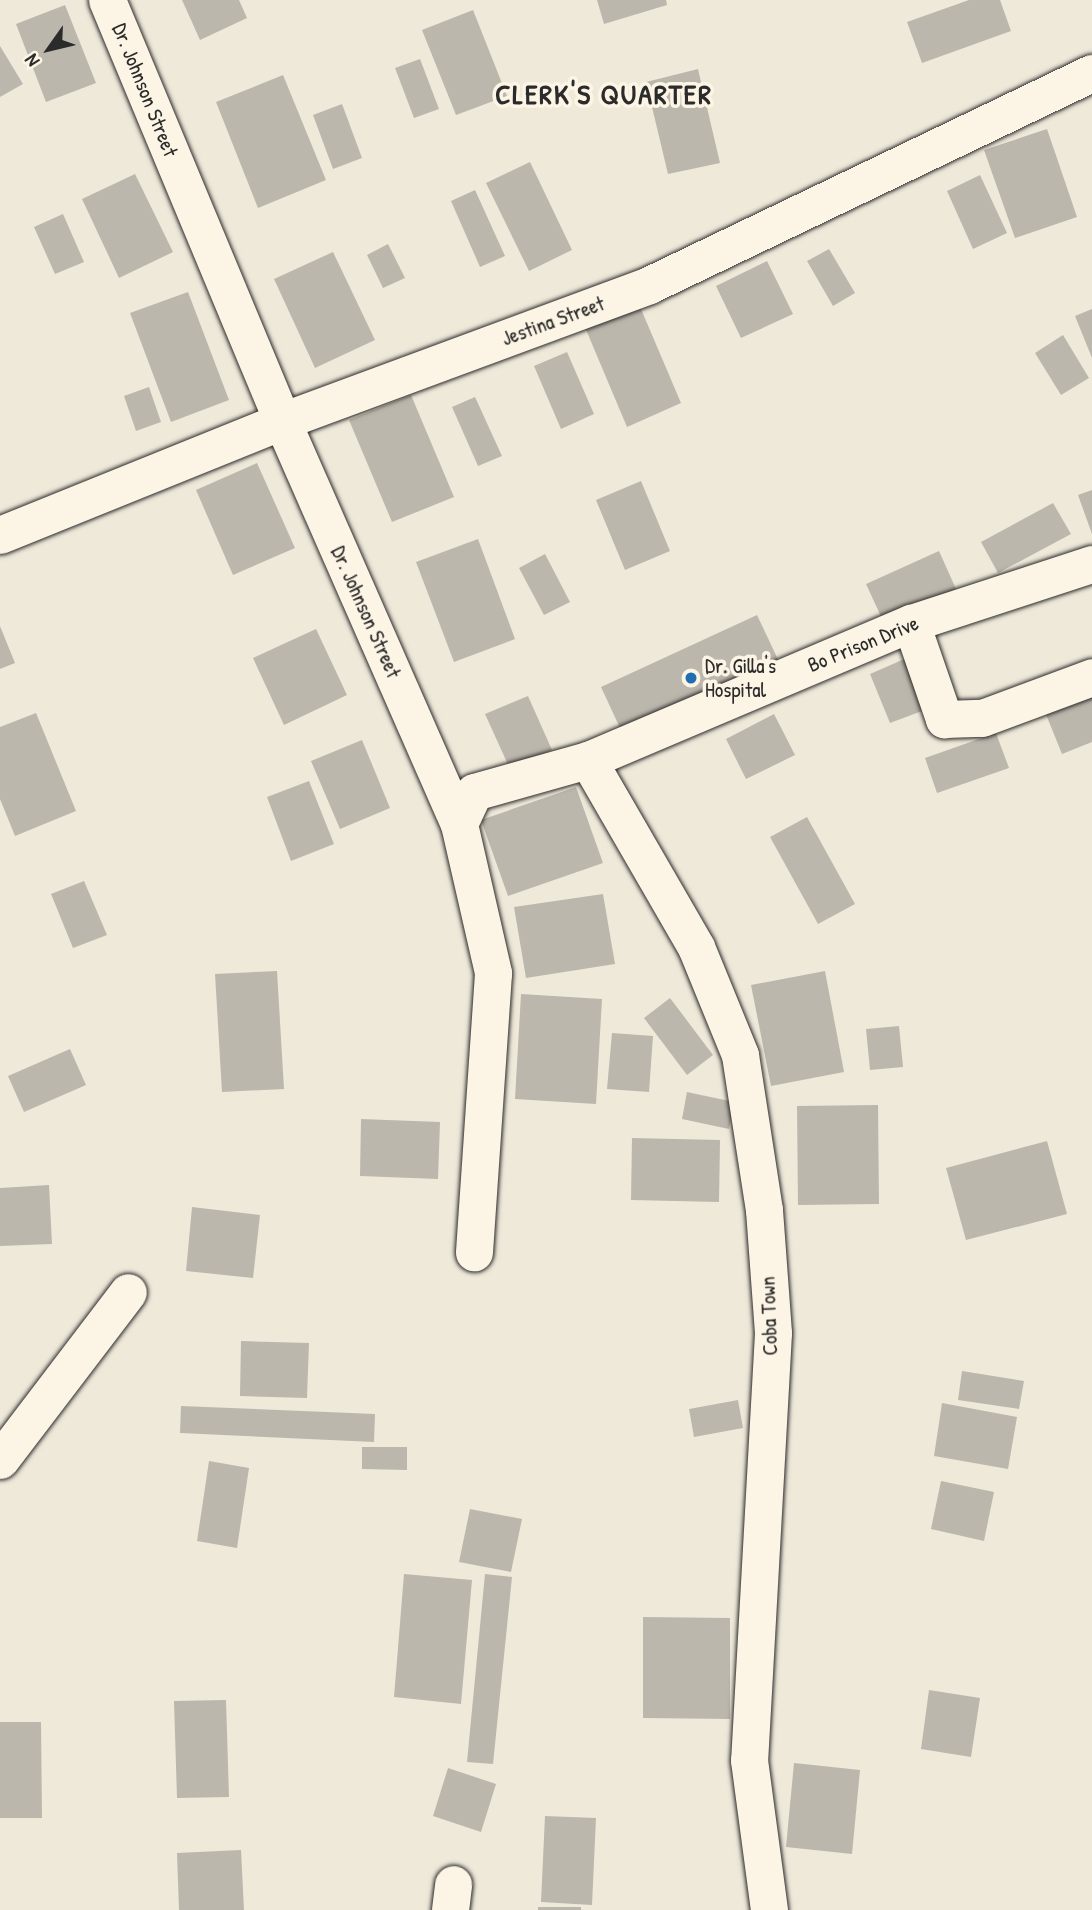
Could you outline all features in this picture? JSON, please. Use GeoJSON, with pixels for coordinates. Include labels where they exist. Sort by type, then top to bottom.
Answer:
{"type":"FeatureCollection","features":[{"type":"Feature","properties":{"kind":"street","name":"Dr. Johnson Street"},"geometry":{"type":"LineString","coordinates":[[107,0],[282,421],[459,824],[493,973],[474,1252]]}},
{"type":"Feature","properties":{"kind":"street","name":"Jestina Street"},"geometry":{"type":"LineString","coordinates":[[0,535],[282,421],[649,285],[1092,73]]}},
{"type":"Feature","properties":{"kind":"street","name":"Bo Prison Drive"},"geometry":{"type":"LineString","coordinates":[[459,824],[474,792],[588,760],[911,623],[1092,564]]}},
{"type":"Feature","properties":{"kind":"street"},"geometry":{"type":"LineString","coordinates":[[911,623],[944,719],[982,718],[1092,677]]}},
{"type":"Feature","properties":{"kind":"street","name":"Coba Town"},"geometry":{"type":"LineString","coordinates":[[588,760],[696,947],[742,1068],[764,1210],[773,1333],[749,1760],[769,1910]]}},
{"type":"Feature","properties":{"kind":"street"},"geometry":{"type":"LineString","coordinates":[[0,1460],[128,1292]]}},
{"type":"Feature","properties":{"kind":"building"},"geometry":{"type":"Polygon","coordinates":[[[182,0],[239,0],[247,18],[200,40],[182,0]]]}},
{"type":"Feature","properties":{"kind":"building"},"geometry":{"type":"Polygon","coordinates":[[[597,0],[666,0],[667,5],[604,24],[597,0]]]}},
{"type":"Feature","properties":{"kind":"building"},"geometry":{"type":"Polygon","coordinates":[[[969,0],[1000,0],[1011,31],[922,63],[907,22],[969,0]]]}},
{"type":"Feature","properties":{"kind":"building"},"geometry":{"type":"Polygon","coordinates":[[[65,5],[96,83],[46,102],[16,24],[65,5]]]}},
{"type":"Feature","properties":{"kind":"building"},"geometry":{"type":"Polygon","coordinates":[[[473,10],[507,96],[456,115],[422,30],[473,10]]]}},
{"type":"Feature","properties":{"kind":"building"},"geometry":{"type":"Polygon","coordinates":[[[0,46],[23,84],[0,97],[0,46]]]}},
{"type":"Feature","properties":{"kind":"building"},"geometry":{"type":"Polygon","coordinates":[[[420,59],[439,109],[414,118],[395,68],[420,59]]]}},
{"type":"Feature","properties":{"kind":"building"},"geometry":{"type":"Polygon","coordinates":[[[698,69],[720,163],[668,174],[646,82],[698,69]]]}},
{"type":"Feature","properties":{"kind":"building"},"geometry":{"type":"Polygon","coordinates":[[[283,75],[326,180],[258,208],[216,102],[283,75]]]}},
{"type":"Feature","properties":{"kind":"building"},"geometry":{"type":"Polygon","coordinates":[[[342,104],[362,158],[333,169],[313,115],[342,104]]]}},
{"type":"Feature","properties":{"kind":"building"},"geometry":{"type":"Polygon","coordinates":[[[1047,129],[1077,217],[1015,238],[984,150],[1047,129]]]}},
{"type":"Feature","properties":{"kind":"building"},"geometry":{"type":"Polygon","coordinates":[[[530,162],[572,250],[529,271],[486,183],[530,162]]]}},
{"type":"Feature","properties":{"kind":"building"},"geometry":{"type":"Polygon","coordinates":[[[135,174],[173,252],[119,278],[82,199],[135,174]]]}},
{"type":"Feature","properties":{"kind":"building"},"geometry":{"type":"Polygon","coordinates":[[[980,175],[1007,233],[973,249],[947,191],[980,175]]]}},
{"type":"Feature","properties":{"kind":"building"},"geometry":{"type":"Polygon","coordinates":[[[475,190],[505,256],[480,267],[451,201],[475,190]]]}},
{"type":"Feature","properties":{"kind":"building"},"geometry":{"type":"Polygon","coordinates":[[[63,214],[84,262],[55,274],[34,227],[63,214]]]}},
{"type":"Feature","properties":{"kind":"building"},"geometry":{"type":"Polygon","coordinates":[[[388,244],[405,278],[383,288],[367,255],[388,244]]]}},
{"type":"Feature","properties":{"kind":"building"},"geometry":{"type":"Polygon","coordinates":[[[829,249],[855,293],[833,306],[807,261],[829,249]]]}},
{"type":"Feature","properties":{"kind":"building"},"geometry":{"type":"Polygon","coordinates":[[[333,252],[375,340],[315,368],[274,279],[333,252]]]}},
{"type":"Feature","properties":{"kind":"building"},"geometry":{"type":"Polygon","coordinates":[[[767,261],[793,314],[741,338],[716,286],[767,261]]]}},
{"type":"Feature","properties":{"kind":"building"},"geometry":{"type":"Polygon","coordinates":[[[188,292],[229,400],[171,422],[130,313],[188,292]]]}},
{"type":"Feature","properties":{"kind":"building"},"geometry":{"type":"Polygon","coordinates":[[[638,302],[681,403],[627,427],[584,325],[638,302]]]}},
{"type":"Feature","properties":{"kind":"building"},"geometry":{"type":"Polygon","coordinates":[[[1092,309],[1092,358],[1075,316],[1092,309]]]}},
{"type":"Feature","properties":{"kind":"building"},"geometry":{"type":"Polygon","coordinates":[[[1063,335],[1089,378],[1061,395],[1035,353],[1063,335]]]}},
{"type":"Feature","properties":{"kind":"building"},"geometry":{"type":"Polygon","coordinates":[[[567,352],[594,414],[561,429],[534,366],[567,352]]]}},
{"type":"Feature","properties":{"kind":"building"},"geometry":{"type":"Polygon","coordinates":[[[149,387],[161,422],[136,431],[124,396],[149,387]]]}},
{"type":"Feature","properties":{"kind":"building"},"geometry":{"type":"Polygon","coordinates":[[[411,395],[454,497],[392,522],[349,420],[411,395]]]}},
{"type":"Feature","properties":{"kind":"building"},"geometry":{"type":"Polygon","coordinates":[[[475,397],[502,456],[478,466],[452,407],[475,397]]]}},
{"type":"Feature","properties":{"kind":"building"},"geometry":{"type":"Polygon","coordinates":[[[257,463],[295,548],[233,575],[196,490],[257,463]]]}},
{"type":"Feature","properties":{"kind":"building"},"geometry":{"type":"Polygon","coordinates":[[[641,481],[670,551],[625,570],[596,500],[641,481]]]}},
{"type":"Feature","properties":{"kind":"building"},"geometry":{"type":"Polygon","coordinates":[[[1092,490],[1092,534],[1078,495],[1092,490]]]}},
{"type":"Feature","properties":{"kind":"building"},"geometry":{"type":"Polygon","coordinates":[[[1053,503],[1071,534],[998,573],[981,542],[1053,503]]]}},
{"type":"Feature","properties":{"kind":"building"},"geometry":{"type":"Polygon","coordinates":[[[478,539],[515,639],[454,662],[416,562],[478,539]]]}},
{"type":"Feature","properties":{"kind":"building"},"geometry":{"type":"Polygon","coordinates":[[[939,551],[956,589],[884,623],[866,584],[939,551]]]}},
{"type":"Feature","properties":{"kind":"building"},"geometry":{"type":"Polygon","coordinates":[[[545,554],[570,602],[544,615],[519,568],[545,554]]]}},
{"type":"Feature","properties":{"kind":"building","name":"Dr. Gilla's Hospital"},"geometry":{"type":"Polygon","coordinates":[[[757,615],[782,668],[626,741],[601,687],[757,615]]]}},
{"type":"Feature","properties":{"kind":"building"},"geometry":{"type":"Polygon","coordinates":[[[0,626],[15,663],[0,669],[0,626]]]}},
{"type":"Feature","properties":{"kind":"building"},"geometry":{"type":"Polygon","coordinates":[[[316,629],[347,695],[284,725],[253,658],[316,629]]]}},
{"type":"Feature","properties":{"kind":"building"},"geometry":{"type":"Polygon","coordinates":[[[909,657],[930,708],[890,723],[870,674],[909,657]]]}},
{"type":"Feature","properties":{"kind":"building"},"geometry":{"type":"Polygon","coordinates":[[[1092,692],[1092,742],[1062,754],[1045,712],[1092,692]]]}},
{"type":"Feature","properties":{"kind":"building"},"geometry":{"type":"Polygon","coordinates":[[[528,696],[552,750],[510,769],[485,714],[528,696]]]}},
{"type":"Feature","properties":{"kind":"building"},"geometry":{"type":"Polygon","coordinates":[[[36,713],[76,811],[15,836],[0,799],[0,727],[36,713]]]}},
{"type":"Feature","properties":{"kind":"building"},"geometry":{"type":"Polygon","coordinates":[[[774,714],[795,755],[746,779],[726,739],[774,714]]]}},
{"type":"Feature","properties":{"kind":"building"},"geometry":{"type":"Polygon","coordinates":[[[996,733],[1009,768],[937,793],[925,758],[996,733]]]}},
{"type":"Feature","properties":{"kind":"building"},"geometry":{"type":"Polygon","coordinates":[[[362,740],[390,808],[340,829],[311,761],[362,740]]]}},
{"type":"Feature","properties":{"kind":"building"},"geometry":{"type":"Polygon","coordinates":[[[309,781],[334,844],[291,861],[267,797],[309,781]]]}},
{"type":"Feature","properties":{"kind":"building"},"geometry":{"type":"Polygon","coordinates":[[[576,787],[603,863],[508,896],[481,820],[576,787]]]}},
{"type":"Feature","properties":{"kind":"building"},"geometry":{"type":"Polygon","coordinates":[[[807,817],[855,904],[818,924],[770,837],[807,817]]]}},
{"type":"Feature","properties":{"kind":"building"},"geometry":{"type":"Polygon","coordinates":[[[84,881],[107,935],[73,948],[51,894],[84,881]]]}},
{"type":"Feature","properties":{"kind":"building"},"geometry":{"type":"Polygon","coordinates":[[[603,894],[615,964],[526,978],[514,907],[603,894]]]}},
{"type":"Feature","properties":{"kind":"building"},"geometry":{"type":"Polygon","coordinates":[[[277,971],[284,1089],[222,1092],[215,974],[277,971]]]}},
{"type":"Feature","properties":{"kind":"building"},"geometry":{"type":"Polygon","coordinates":[[[825,971],[844,1072],[771,1086],[751,985],[825,971]]]}},
{"type":"Feature","properties":{"kind":"building"},"geometry":{"type":"Polygon","coordinates":[[[521,994],[602,999],[596,1104],[515,1099],[521,994]]]}},
{"type":"Feature","properties":{"kind":"building"},"geometry":{"type":"Polygon","coordinates":[[[670,998],[713,1055],[687,1075],[644,1018],[670,998]]]}},
{"type":"Feature","properties":{"kind":"building"},"geometry":{"type":"Polygon","coordinates":[[[899,1026],[903,1067],[870,1070],[866,1029],[899,1026]]]}},
{"type":"Feature","properties":{"kind":"building"},"geometry":{"type":"Polygon","coordinates":[[[612,1033],[653,1036],[649,1092],[607,1089],[612,1033]]]}},
{"type":"Feature","properties":{"kind":"building"},"geometry":{"type":"Polygon","coordinates":[[[70,1049],[86,1085],[24,1112],[8,1076],[70,1049]]]}},
{"type":"Feature","properties":{"kind":"building"},"geometry":{"type":"Polygon","coordinates":[[[687,1092],[734,1102],[729,1129],[682,1119],[687,1092]]]}},
{"type":"Feature","properties":{"kind":"building"},"geometry":{"type":"Polygon","coordinates":[[[878,1105],[879,1204],[798,1205],[797,1106],[878,1105]]]}},
{"type":"Feature","properties":{"kind":"building"},"geometry":{"type":"Polygon","coordinates":[[[361,1119],[440,1122],[438,1179],[360,1176],[361,1119]]]}},
{"type":"Feature","properties":{"kind":"building"},"geometry":{"type":"Polygon","coordinates":[[[632,1138],[720,1140],[719,1202],[631,1200],[632,1138]]]}},
{"type":"Feature","properties":{"kind":"building"},"geometry":{"type":"Polygon","coordinates":[[[1047,1141],[1067,1214],[966,1240],[946,1168],[1047,1141]]]}},
{"type":"Feature","properties":{"kind":"building"},"geometry":{"type":"Polygon","coordinates":[[[49,1185],[52,1244],[0,1246],[0,1188],[49,1185]]]}},
{"type":"Feature","properties":{"kind":"building"},"geometry":{"type":"Polygon","coordinates":[[[192,1207],[260,1215],[253,1278],[186,1271],[192,1207]]]}},
{"type":"Feature","properties":{"kind":"building"},"geometry":{"type":"Polygon","coordinates":[[[241,1341],[309,1343],[307,1398],[240,1396],[241,1341]]]}},
{"type":"Feature","properties":{"kind":"building"},"geometry":{"type":"Polygon","coordinates":[[[962,1371],[1024,1381],[1019,1409],[958,1400],[962,1371]]]}},
{"type":"Feature","properties":{"kind":"building"},"geometry":{"type":"Polygon","coordinates":[[[738,1400],[743,1428],[694,1437],[689,1409],[738,1400]]]}},
{"type":"Feature","properties":{"kind":"building"},"geometry":{"type":"Polygon","coordinates":[[[942,1403],[1017,1417],[1008,1469],[934,1456],[942,1403]]]}},
{"type":"Feature","properties":{"kind":"building"},"geometry":{"type":"Polygon","coordinates":[[[181,1406],[375,1414],[374,1442],[180,1433],[181,1406]]]}},
{"type":"Feature","properties":{"kind":"building"},"geometry":{"type":"Polygon","coordinates":[[[362,1447],[407,1447],[407,1470],[362,1469],[362,1447]]]}},
{"type":"Feature","properties":{"kind":"building"},"geometry":{"type":"Polygon","coordinates":[[[209,1461],[249,1468],[237,1548],[197,1541],[209,1461]]]}},
{"type":"Feature","properties":{"kind":"building"},"geometry":{"type":"Polygon","coordinates":[[[941,1481],[994,1492],[984,1541],[931,1529],[941,1481]]]}},
{"type":"Feature","properties":{"kind":"building"},"geometry":{"type":"Polygon","coordinates":[[[470,1509],[522,1519],[511,1572],[459,1562],[470,1509]]]}},
{"type":"Feature","properties":{"kind":"building"},"geometry":{"type":"Polygon","coordinates":[[[404,1574],[472,1580],[461,1704],[394,1697],[404,1574]]]}},
{"type":"Feature","properties":{"kind":"building"},"geometry":{"type":"Polygon","coordinates":[[[485,1574],[512,1577],[493,1764],[467,1762],[485,1574]]]}},
{"type":"Feature","properties":{"kind":"building"},"geometry":{"type":"Polygon","coordinates":[[[643,1617],[730,1618],[730,1719],[643,1718],[643,1617]]]}},
{"type":"Feature","properties":{"kind":"building"},"geometry":{"type":"Polygon","coordinates":[[[929,1690],[980,1698],[971,1757],[921,1749],[929,1690]]]}},
{"type":"Feature","properties":{"kind":"building"},"geometry":{"type":"Polygon","coordinates":[[[226,1700],[229,1797],[177,1798],[174,1701],[226,1700]]]}},
{"type":"Feature","properties":{"kind":"building"},"geometry":{"type":"Polygon","coordinates":[[[0,1722],[41,1722],[42,1818],[0,1818],[0,1722]]]}},
{"type":"Feature","properties":{"kind":"building"},"geometry":{"type":"Polygon","coordinates":[[[794,1763],[860,1770],[852,1854],[786,1847],[794,1763]]]}},
{"type":"Feature","properties":{"kind":"building"},"geometry":{"type":"Polygon","coordinates":[[[448,1768],[496,1784],[481,1832],[433,1816],[448,1768]]]}},
{"type":"Feature","properties":{"kind":"building"},"geometry":{"type":"Polygon","coordinates":[[[545,1816],[596,1818],[592,1905],[541,1902],[545,1816]]]}},
{"type":"Feature","properties":{"kind":"building"},"geometry":{"type":"Polygon","coordinates":[[[241,1850],[244,1910],[179,1910],[177,1853],[241,1850]]]}},
{"type":"Feature","properties":{"kind":"building"},"geometry":{"type":"Polygon","coordinates":[[[538,1907],[581,1907],[581,1910],[538,1910],[538,1907]]]}},
{"type":"Feature","properties":{"kind":"place","name":"Dr. Gilla's Hospital"},"geometry":{"type":"Point","coordinates":[691,678]}},
{"type":"Feature","properties":{"kind":"district","name":"CLERK'S QUARTER"},"geometry":{"type":"Point","coordinates":[604,94]}}]}
